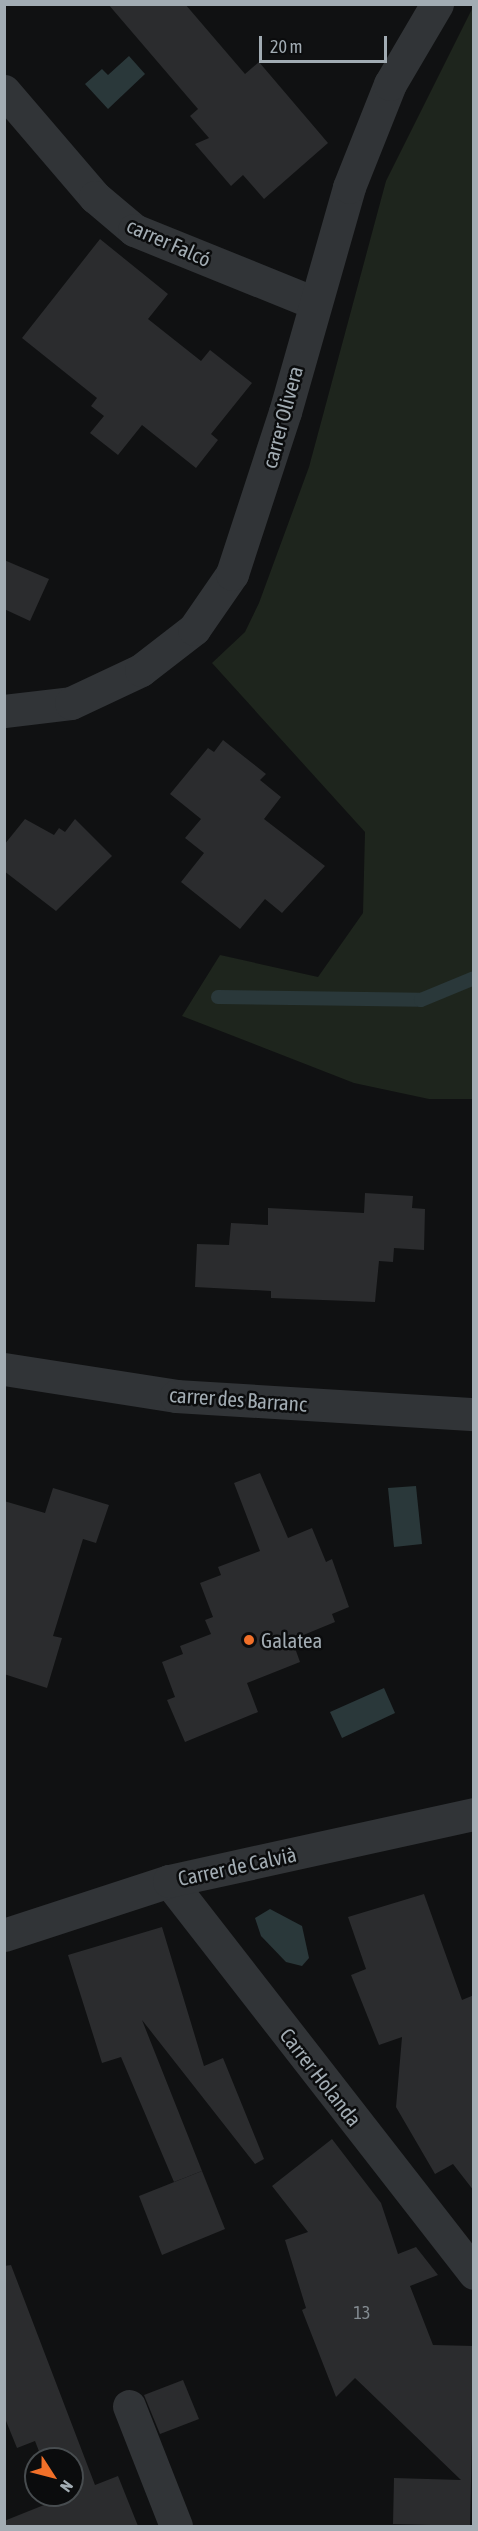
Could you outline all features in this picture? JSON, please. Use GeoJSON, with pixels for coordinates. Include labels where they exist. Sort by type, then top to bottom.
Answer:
{"type":"FeatureCollection","features":[{"type":"Feature","properties":{"kind":"street","name":"carrer Olivera"},"geometry":{"type":"LineString","coordinates":[[4,711],[71,703],[141,670],[194,629],[232,574],[253,519],[312,302],[349,187],[390,84],[437,4]]}},
{"type":"Feature","properties":{"kind":"street","name":"carrer Falcó"},"geometry":{"type":"LineString","coordinates":[[4,91],[95,197],[134,230],[312,302]]}},
{"type":"Feature","properties":{"kind":"street","name":"carrer des Barranc"},"geometry":{"type":"LineString","coordinates":[[4,1369],[176,1396],[474,1414]]}},
{"type":"Feature","properties":{"kind":"street","name":"Carrer de Calvià"},"geometry":{"type":"LineString","coordinates":[[4,1935],[170,1881],[474,1814]]}},
{"type":"Feature","properties":{"kind":"street","name":"Carrer Holanda"},"geometry":{"type":"LineString","coordinates":[[170,1881],[474,2273]]}},
{"type":"Feature","properties":{"kind":"street"},"geometry":{"type":"LineString","coordinates":[[129,2406],[176,2526]]}},
{"type":"Feature","properties":{"kind":"shaded area"},"geometry":{"type":"Polygon","coordinates":[[[473,7],[474,1099],[429,1099],[354,1083],[182,1016],[220,955],[318,977],[363,913],[365,832],[212,663],[245,632],[259,603],[309,467],[386,181],[473,7]]]}},
{"type":"Feature","properties":{"kind":"shaded area"},"geometry":{"type":"Polygon","coordinates":[[[129,56],[145,74],[108,109],[85,84],[102,69],[108,75],[129,56]]]}},
{"type":"Feature","properties":{"kind":"shaded area"},"geometry":{"type":"Polygon","coordinates":[[[416,1486],[422,1544],[394,1547],[388,1488],[416,1486]]]}},
{"type":"Feature","properties":{"kind":"shaded area"},"geometry":{"type":"Polygon","coordinates":[[[384,1688],[395,1713],[342,1738],[330,1712],[384,1688]]]}},
{"type":"Feature","properties":{"kind":"shaded area"},"geometry":{"type":"Polygon","coordinates":[[[270,1909],[302,1926],[309,1958],[302,1966],[286,1962],[261,1936],[255,1918],[270,1909]]]}},
{"type":"Feature","properties":{"kind":"building"},"geometry":{"type":"Polygon","coordinates":[[[108,4],[185,4],[245,74],[259,62],[328,143],[264,199],[243,175],[231,186],[195,144],[209,138],[190,116],[198,109],[108,4]]]}},
{"type":"Feature","properties":{"kind":"building"},"geometry":{"type":"Polygon","coordinates":[[[100,239],[168,294],[148,319],[201,361],[210,350],[252,383],[211,434],[218,440],[196,468],[142,425],[118,455],[90,433],[104,416],[91,406],[97,398],[22,338],[100,239]]]}},
{"type":"Feature","properties":{"kind":"building"},"geometry":{"type":"Polygon","coordinates":[[[4,560],[49,579],[30,621],[4,609],[4,560]]]}},
{"type":"Feature","properties":{"kind":"building"},"geometry":{"type":"Polygon","coordinates":[[[223,740],[266,774],[260,780],[281,797],[264,819],[325,866],[282,913],[265,899],[240,929],[181,882],[204,853],[185,838],[201,819],[170,794],[208,748],[214,752],[223,740]]]}},
{"type":"Feature","properties":{"kind":"building"},"geometry":{"type":"Polygon","coordinates":[[[25,819],[54,835],[59,828],[65,832],[75,819],[112,856],[56,911],[4,871],[4,845],[25,819]]]}},
{"type":"Feature","properties":{"kind":"building"},"geometry":{"type":"Polygon","coordinates":[[[365,1193],[413,1196],[412,1208],[425,1209],[424,1250],[394,1248],[393,1262],[379,1261],[375,1302],[271,1298],[271,1291],[195,1287],[197,1244],[229,1245],[231,1223],[268,1225],[268,1208],[364,1213],[365,1193]]]}},
{"type":"Feature","properties":{"kind":"building","name":"Galatea"},"geometry":{"type":"Polygon","coordinates":[[[260,1473],[288,1538],[312,1528],[326,1562],[332,1559],[349,1607],[332,1614],[335,1622],[301,1636],[305,1644],[295,1648],[300,1662],[247,1683],[258,1712],[185,1742],[167,1700],[175,1697],[162,1662],[183,1654],[180,1646],[211,1634],[205,1620],[213,1617],[200,1583],[221,1575],[218,1567],[260,1551],[234,1483],[260,1473]]]}},
{"type":"Feature","properties":{"kind":"building"},"geometry":{"type":"Polygon","coordinates":[[[53,1488],[109,1505],[96,1543],[83,1539],[53,1636],[62,1638],[47,1688],[4,1674],[4,1501],[45,1513],[53,1488]]]}},
{"type":"Feature","properties":{"kind":"building"},"geometry":{"type":"Polygon","coordinates":[[[424,1894],[462,2000],[474,1995],[474,2191],[453,2164],[435,2174],[396,2107],[402,2037],[379,2045],[351,1975],[366,1969],[348,1917],[424,1894]]]}},
{"type":"Feature","properties":{"kind":"building"},"geometry":{"type":"Polygon","coordinates":[[[162,1927],[204,2066],[223,2058],[264,2159],[255,2164],[142,2020],[202,2171],[174,2182],[121,2057],[102,2063],[68,1955],[162,1927]]]}},
{"type":"Feature","properties":{"kind":"building"},"geometry":{"type":"Polygon","coordinates":[[[332,2139],[381,2203],[398,2254],[416,2247],[438,2275],[410,2286],[433,2345],[474,2346],[470,2526],[393,2524],[394,2478],[461,2480],[355,2378],[336,2397],[302,2310],[306,2308],[285,2240],[308,2232],[272,2186],[332,2139]]]}},
{"type":"Feature","properties":{"kind":"building"},"geometry":{"type":"Polygon","coordinates":[[[202,2171],[225,2229],[162,2255],[139,2196],[202,2171]]]}},
{"type":"Feature","properties":{"kind":"building"},"geometry":{"type":"Polygon","coordinates":[[[11,2265],[80,2447],[37,2447],[35,2441],[17,2448],[4,2416],[4,2266],[11,2265]]]}},
{"type":"Feature","properties":{"kind":"building"},"geometry":{"type":"Polygon","coordinates":[[[183,2380],[199,2419],[160,2434],[144,2395],[183,2380]]]}},
{"type":"Feature","properties":{"kind":"building"},"geometry":{"type":"Polygon","coordinates":[[[84,2456],[95,2485],[118,2476],[138,2526],[4,2526],[4,2521],[39,2507],[84,2507],[84,2456]]]}},
{"type":"Feature","properties":{"kind":"waterway"},"geometry":{"type":"LineString","coordinates":[[218,997],[421,1000],[474,978]]}},
{"type":"Feature","properties":{"kind":"place","name":"Galatea"},"geometry":{"type":"Point","coordinates":[249,1640]}}]}
